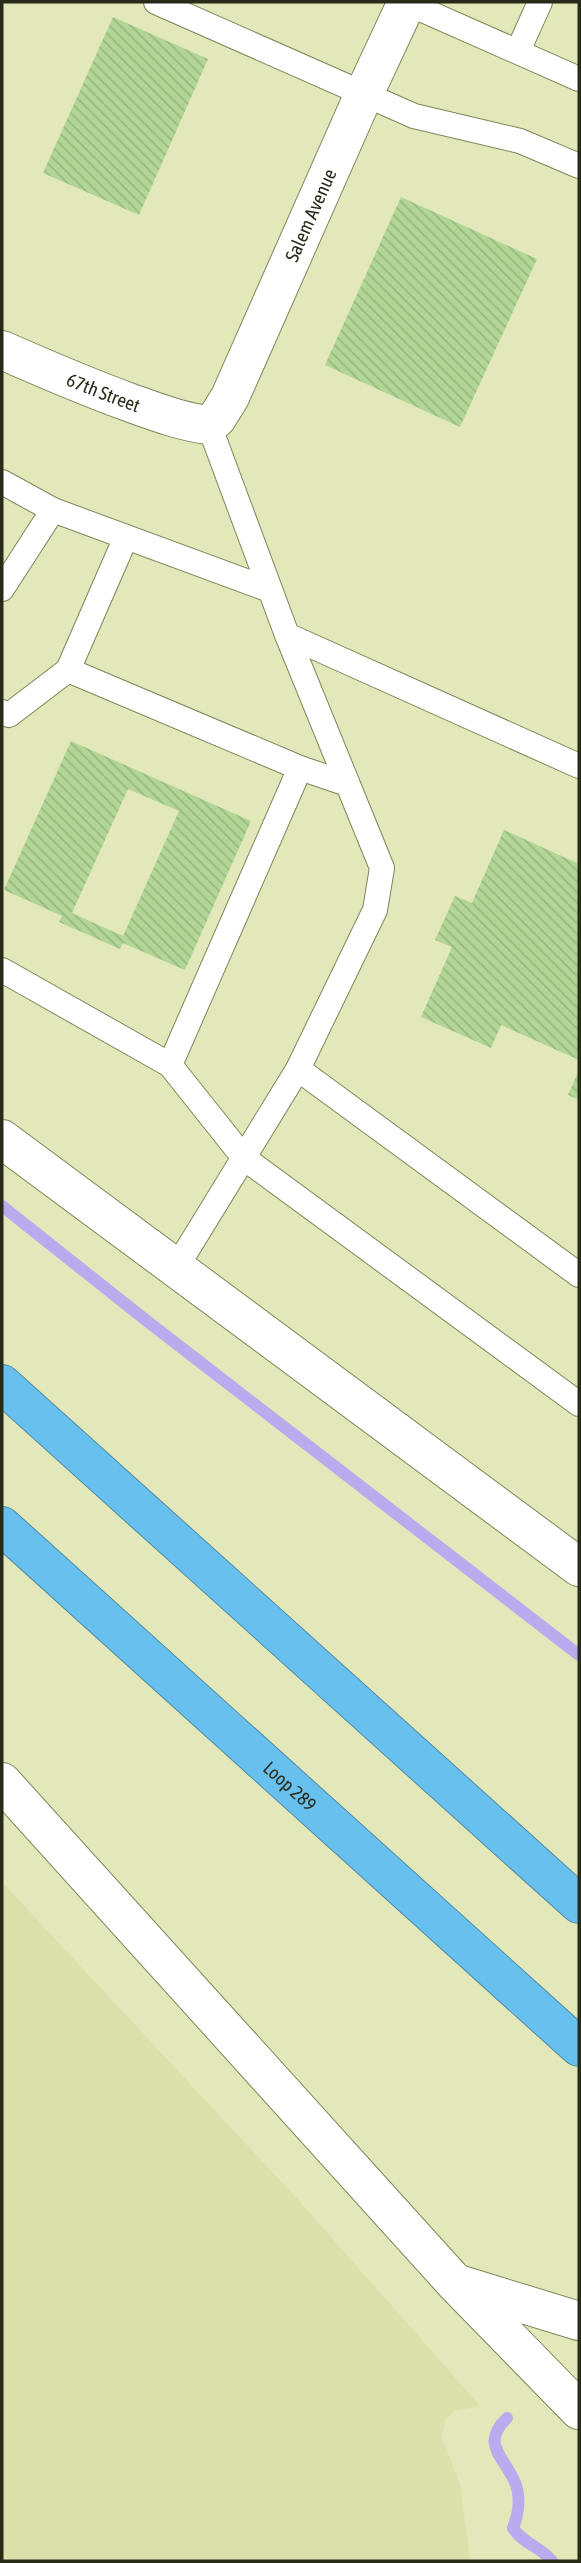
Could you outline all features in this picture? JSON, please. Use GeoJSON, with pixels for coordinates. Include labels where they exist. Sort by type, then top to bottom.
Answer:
{"type":"FeatureCollection","features":[{"type":"Feature","properties":{"kind":"highway"},"geometry":{"type":"LineString","coordinates":[[2,1384],[579,1904]]}},
{"type":"Feature","properties":{"kind":"highway","name":"Loop 289"},"geometry":{"type":"LineString","coordinates":[[2,1526],[579,2047]]}},
{"type":"Feature","properties":{"kind":"main road","name":"Salem Avenue"},"geometry":{"type":"LineString","coordinates":[[209,425],[217,418],[230,397],[363,94],[407,2]]}},
{"type":"Feature","properties":{"kind":"main road","name":"67th Street"},"geometry":{"type":"LineString","coordinates":[[2,350],[65,379],[156,412],[196,424],[209,425]]}},
{"type":"Feature","properties":{"kind":"main road"},"geometry":{"type":"LineString","coordinates":[[2,1139],[579,1567]]}},
{"type":"Feature","properties":{"kind":"main road"},"geometry":{"type":"LineString","coordinates":[[533,1532],[579,1549]]}},
{"type":"Feature","properties":{"kind":"main road"},"geometry":{"type":"LineString","coordinates":[[2,1782],[456,2284],[579,2410]]}},
{"type":"Feature","properties":{"kind":"main road"},"geometry":{"type":"LineString","coordinates":[[456,2284],[579,2320]]}},
{"type":"Feature","properties":{"kind":"lane"},"geometry":{"type":"LineString","coordinates":[[156,2],[414,116],[520,141],[579,166]]}},
{"type":"Feature","properties":{"kind":"lane"},"geometry":{"type":"LineString","coordinates":[[407,2],[579,79]]}},
{"type":"Feature","properties":{"kind":"lane"},"geometry":{"type":"LineString","coordinates":[[518,51],[540,2]]}},
{"type":"Feature","properties":{"kind":"lane"},"geometry":{"type":"LineString","coordinates":[[176,1268],[299,1069],[375,910],[382,868],[287,635],[209,425]]}},
{"type":"Feature","properties":{"kind":"lane"},"geometry":{"type":"LineString","coordinates":[[2,482],[52,510],[270,590]]}},
{"type":"Feature","properties":{"kind":"lane"},"geometry":{"type":"LineString","coordinates":[[2,589],[52,510]]}},
{"type":"Feature","properties":{"kind":"lane"},"geometry":{"type":"LineString","coordinates":[[4,720],[68,670],[126,537]]}},
{"type":"Feature","properties":{"kind":"lane"},"geometry":{"type":"LineString","coordinates":[[287,635],[579,766]]}},
{"type":"Feature","properties":{"kind":"lane"},"geometry":{"type":"LineString","coordinates":[[68,670],[300,768],[347,784]]}},
{"type":"Feature","properties":{"kind":"lane"},"geometry":{"type":"LineString","coordinates":[[170,1065],[300,768]]}},
{"type":"Feature","properties":{"kind":"lane"},"geometry":{"type":"LineString","coordinates":[[2,970],[170,1065],[244,1158],[579,1404]]}},
{"type":"Feature","properties":{"kind":"lane"},"geometry":{"type":"LineString","coordinates":[[299,1069],[579,1275]]}},
{"type":"Feature","properties":{"kind":"shaded area"},"geometry":{"type":"Polygon","coordinates":[[[2,1882],[301,2203],[481,2407],[456,2410],[446,2419],[441,2436],[460,2483],[470,2561],[2,2561],[2,1882]]]}},
{"type":"Feature","properties":{"kind":"building"},"geometry":{"type":"Polygon","coordinates":[[[113,17],[208,59],[139,215],[43,173],[113,17]]]}},
{"type":"Feature","properties":{"kind":"building"},"geometry":{"type":"Polygon","coordinates":[[[401,197],[537,259],[460,427],[325,365],[401,197]]]}},
{"type":"Feature","properties":{"kind":"building"},"geometry":{"type":"Polygon","coordinates":[[[71,741],[251,821],[185,970],[123,943],[120,949],[59,922],[62,916],[4,890],[71,741]],[[128,789],[72,913],[123,936],[179,811],[128,789]]]}},
{"type":"Feature","properties":{"kind":"building"},"geometry":{"type":"Polygon","coordinates":[[[504,830],[579,864],[579,1060],[501,1025],[491,1048],[421,1017],[452,947],[435,940],[455,896],[472,903],[504,830]]]}},
{"type":"Feature","properties":{"kind":"building"},"geometry":{"type":"Polygon","coordinates":[[[579,1070],[579,1100],[568,1095],[579,1070]]]}},
{"type":"Feature","properties":{"kind":"waterway"},"geometry":{"type":"LineString","coordinates":[[2,1206],[579,1655]]}},
{"type":"Feature","properties":{"kind":"waterway"},"geometry":{"type":"LineString","coordinates":[[507,2418],[499,2427],[495,2442],[518,2492],[518,2510],[513,2528],[552,2561]]}}]}
